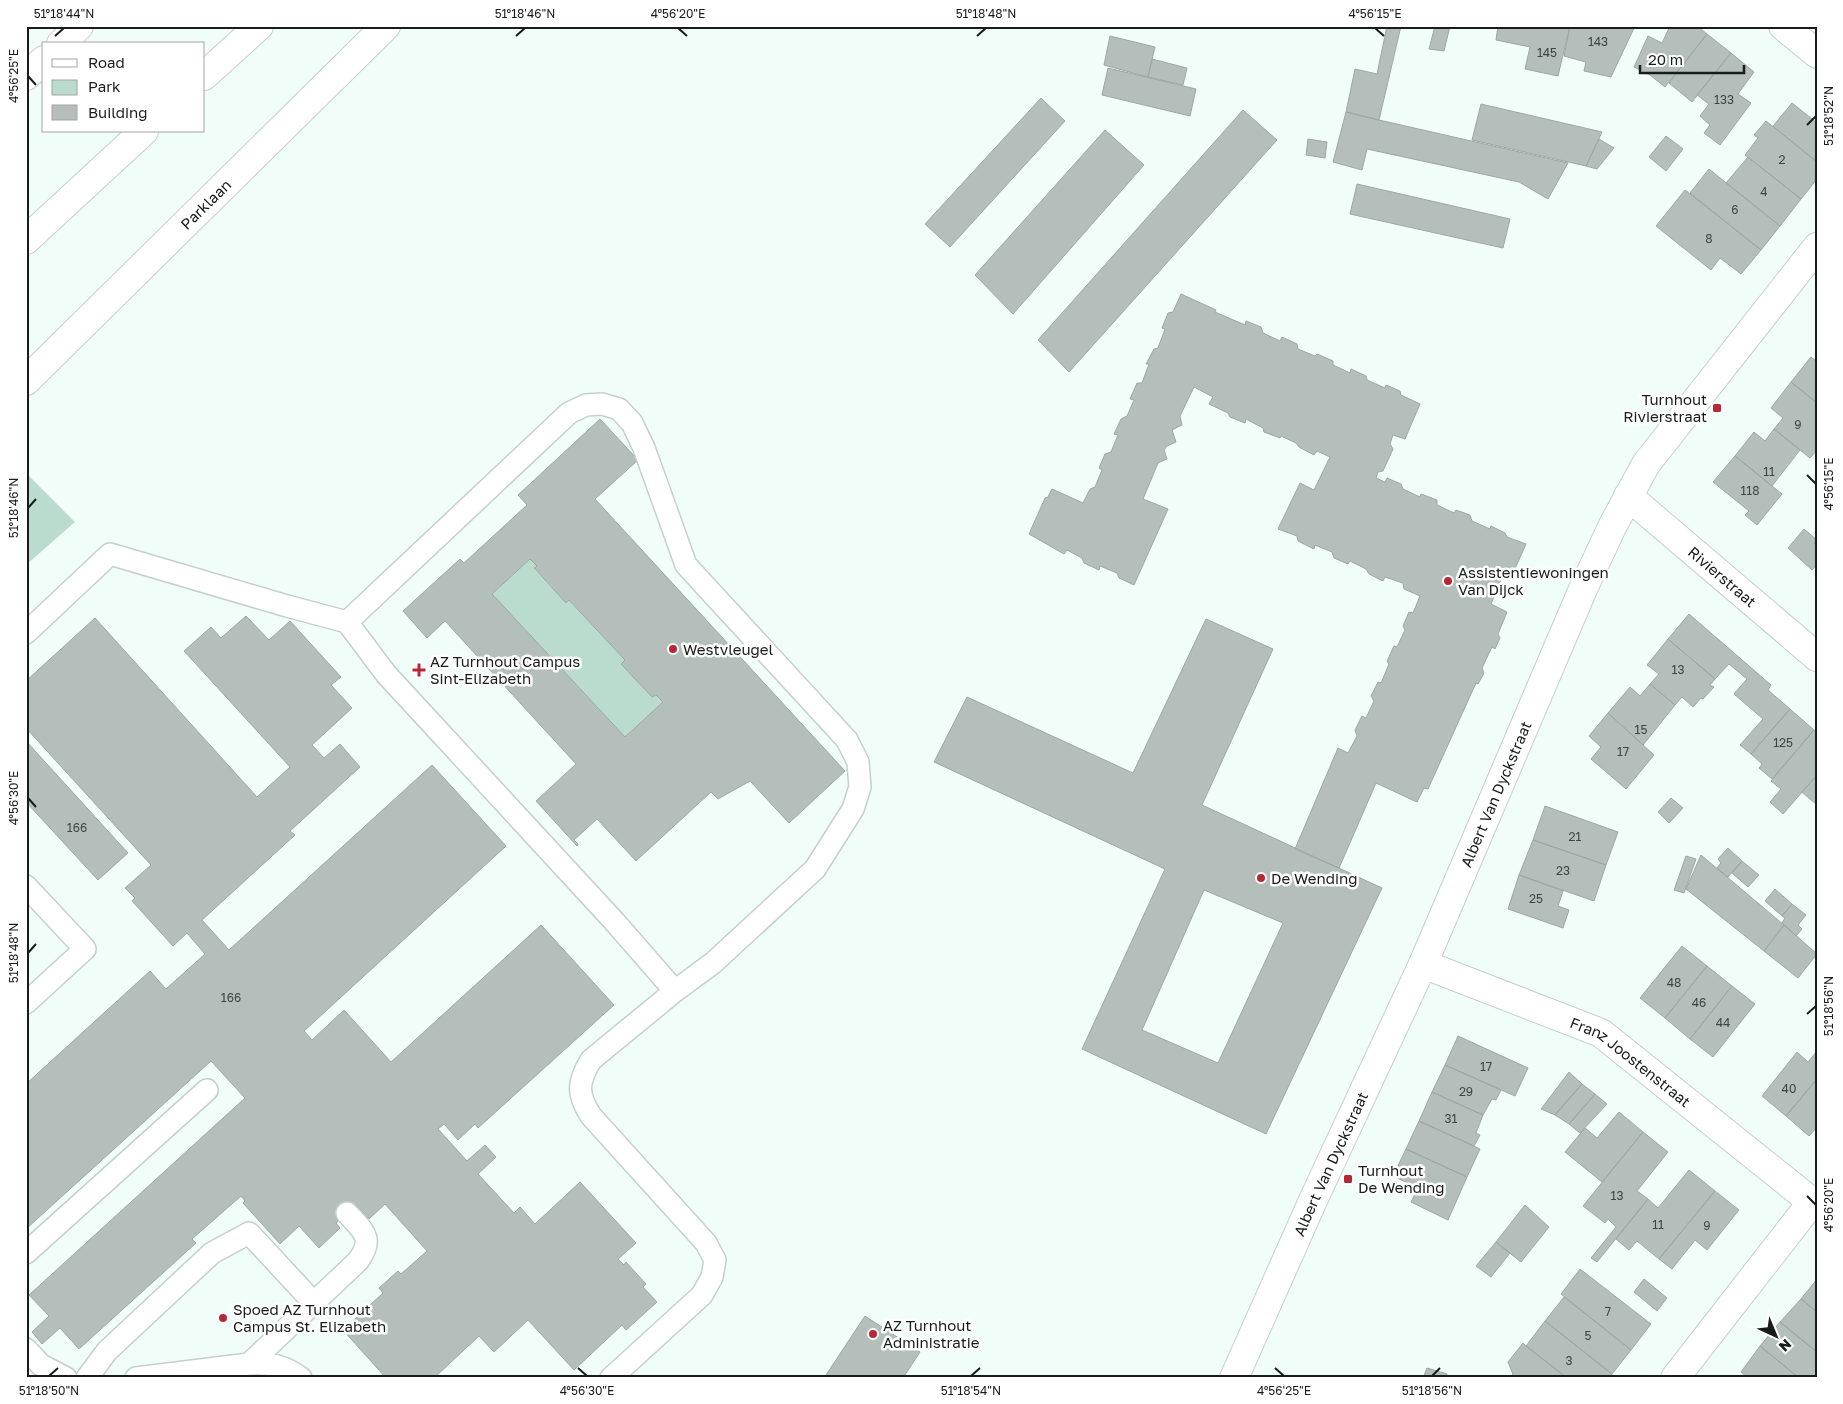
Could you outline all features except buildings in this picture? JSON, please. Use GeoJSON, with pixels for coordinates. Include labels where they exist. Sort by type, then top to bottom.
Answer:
{"type":"FeatureCollection","features":[{"type":"Feature","properties":{"kind":"street"},"geometry":{"type":"LineString","coordinates":[[63,42],[79,26]]}},
{"type":"Feature","properties":{"kind":"street"},"geometry":{"type":"LineString","coordinates":[[205,75],[259,26]]}},
{"type":"Feature","properties":{"kind":"street","name":"Parklaan"},"geometry":{"type":"LineString","coordinates":[[26,381],[386,26]]}},
{"type":"Feature","properties":{"kind":"street"},"geometry":{"type":"LineString","coordinates":[[1783,26],[1817,54]]}},
{"type":"Feature","properties":{"kind":"street"},"geometry":{"type":"LineString","coordinates":[[26,76],[42,62]]}},
{"type":"Feature","properties":{"kind":"street"},"geometry":{"type":"LineString","coordinates":[[26,240],[143,132]]}},
{"type":"Feature","properties":{"kind":"street","name":"Albert Van Dyckstraat"},"geometry":{"type":"LineString","coordinates":[[1234,1378],[1315,1196],[1423,964],[1579,598],[1628,496],[1646,464],[1817,247]]}},
{"type":"Feature","properties":{"kind":"street","name":"Rivierstraat"},"geometry":{"type":"LineString","coordinates":[[1628,496],[1817,657]]}},
{"type":"Feature","properties":{"kind":"street","name":"Franz Joostenstraat"},"geometry":{"type":"LineString","coordinates":[[1423,964],[1601,1033],[1814,1204],[1675,1378]]}},
{"type":"Feature","properties":{"kind":"lane"},"geometry":{"type":"LineString","coordinates":[[347,622],[569,413],[586,405],[602,404],[619,409],[632,422],[644,448],[686,565],[846,740],[858,762],[860,787],[853,809],[815,869],[713,963],[591,1060],[582,1074],[580,1089],[582,1103],[591,1116],[706,1243],[715,1260],[712,1277],[702,1295],[611,1378]]}},
{"type":"Feature","properties":{"kind":"lane"},"geometry":{"type":"LineString","coordinates":[[26,633],[110,554],[347,622],[386,674],[676,991]]}},
{"type":"Feature","properties":{"kind":"lane"},"geometry":{"type":"LineString","coordinates":[[26,886],[85,949],[28,998]]}},
{"type":"Feature","properties":{"kind":"lane"},"geometry":{"type":"LineString","coordinates":[[26,1253],[207,1090]]}},
{"type":"Feature","properties":{"kind":"lane"},"geometry":{"type":"LineString","coordinates":[[249,1364],[358,1262],[365,1252],[367,1242],[363,1231],[347,1213]]}},
{"type":"Feature","properties":{"kind":"lane"},"geometry":{"type":"LineString","coordinates":[[87,1378],[108,1351],[212,1253],[249,1233],[314,1303]]}},
{"type":"Feature","properties":{"kind":"lane"},"geometry":{"type":"LineString","coordinates":[[26,1349],[41,1365],[66,1378]]}},
{"type":"Feature","properties":{"kind":"lane"},"geometry":{"type":"LineString","coordinates":[[136,1378],[249,1364],[268,1364],[281,1367],[288,1369],[301,1378]]}},
{"type":"Feature","properties":{"kind":"green space"},"geometry":{"type":"Polygon","coordinates":[[[26,473],[75,522],[26,565],[26,473]]]}},
{"type":"Feature","properties":{"kind":"green space"},"geometry":{"type":"Polygon","coordinates":[[[530,559],[537,566],[534,569],[566,603],[569,600],[625,660],[621,664],[652,697],[656,695],[663,702],[625,737],[492,594],[530,559]]]}},
{"type":"Feature","properties":{"kind":"place","name":"Turnhout Rivierstraat"},"geometry":{"type":"Point","coordinates":[1717,408]}},
{"type":"Feature","properties":{"kind":"place","name":"Assistentiewoningen Van Dijck"},"geometry":{"type":"Point","coordinates":[1448,581]}},
{"type":"Feature","properties":{"kind":"place","name":"Westvleugel"},"geometry":{"type":"Point","coordinates":[673,649]}},
{"type":"Feature","properties":{"kind":"place","name":"AZ Turnhout Campus Sint-Elizabeth"},"geometry":{"type":"Point","coordinates":[419,670]}},
{"type":"Feature","properties":{"kind":"place","name":"De Wending"},"geometry":{"type":"Point","coordinates":[1261,878]}},
{"type":"Feature","properties":{"kind":"place","name":"Turnhout De Wending"},"geometry":{"type":"Point","coordinates":[1348,1179]}},
{"type":"Feature","properties":{"kind":"place","name":"Spoed AZ Turnhout Campus St. Elizabeth"},"geometry":{"type":"Point","coordinates":[223,1318]}},
{"type":"Feature","properties":{"kind":"place","name":"AZ Turnhout Administratie"},"geometry":{"type":"Point","coordinates":[873,1334]}}]}
